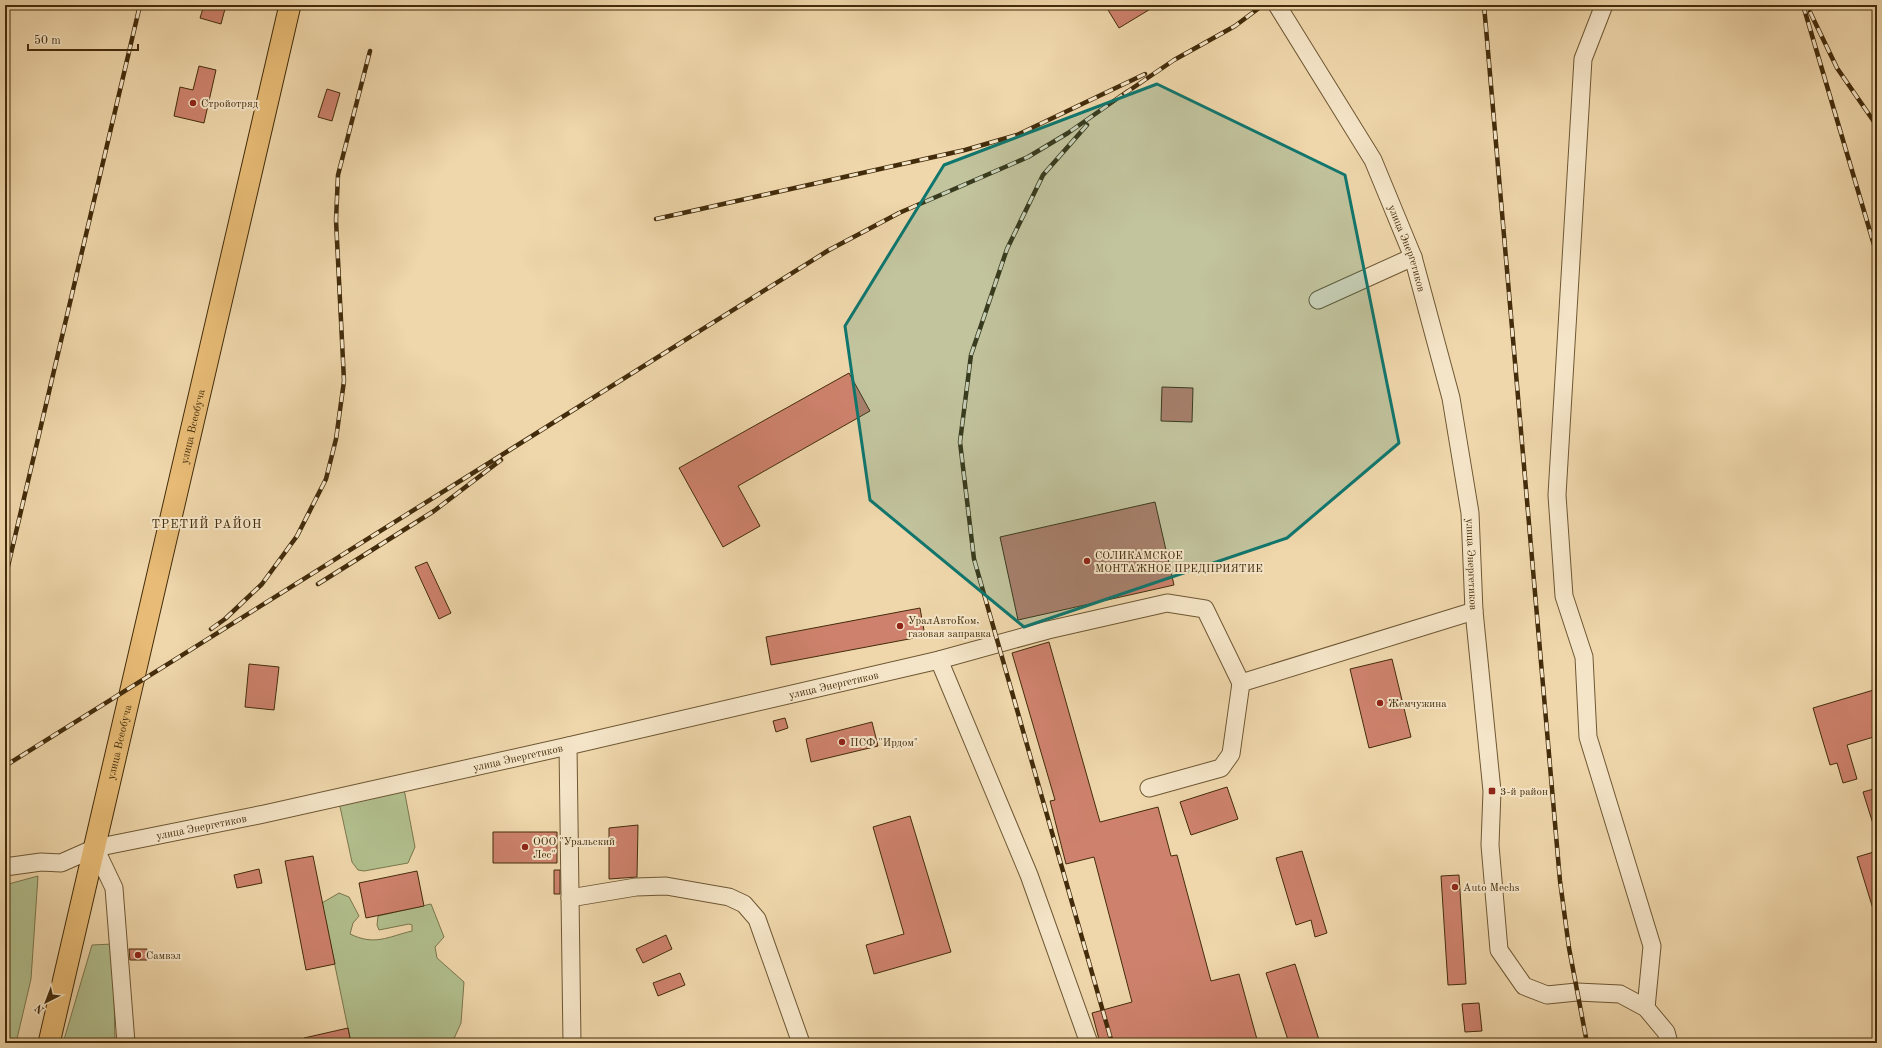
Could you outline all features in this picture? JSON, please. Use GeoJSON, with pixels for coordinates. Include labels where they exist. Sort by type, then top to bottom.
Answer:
{"type":"FeatureCollection","features":[{"type":"Feature","properties":{"kind":"main road","name":"улица Всеобуча"},"geometry":{"type":"LineString","coordinates":[[49,1043],[290,5]]}},
{"type":"Feature","properties":{"kind":"street","name":"улица Энергетиков"},"geometry":{"type":"LineString","coordinates":[[1277,5],[1373,160],[1413,257],[1451,398],[1470,513],[1474,611],[1492,791],[1490,845],[1499,950],[1524,986],[1547,995],[1577,992],[1620,994],[1646,1008],[1666,1032],[1669,1043]]}},
{"type":"Feature","properties":{"kind":"street"},"geometry":{"type":"LineString","coordinates":[[1604,5],[1583,59],[1557,495],[1564,596],[1584,657],[1588,737],[1652,946],[1646,1008]]}},
{"type":"Feature","properties":{"kind":"street"},"geometry":{"type":"LineString","coordinates":[[1318,300],[1413,257]]}},
{"type":"Feature","properties":{"kind":"street","name":"улица Энергетиков"},"geometry":{"type":"LineString","coordinates":[[95,848],[264,814],[568,746],[939,660],[1048,630],[1167,603],[1205,608],[1241,683]]}},
{"type":"Feature","properties":{"kind":"street"},"geometry":{"type":"LineString","coordinates":[[1149,788],[1221,768],[1231,754],[1241,683],[1474,611]]}},
{"type":"Feature","properties":{"kind":"street"},"geometry":{"type":"LineString","coordinates":[[939,660],[1029,875],[1089,1043]]}},
{"type":"Feature","properties":{"kind":"street"},"geometry":{"type":"LineString","coordinates":[[568,746],[572,1043]]}},
{"type":"Feature","properties":{"kind":"street"},"geometry":{"type":"LineString","coordinates":[[5,867],[41,862],[61,863],[95,848],[114,888],[126,1043]]}},
{"type":"Feature","properties":{"kind":"street"},"geometry":{"type":"LineString","coordinates":[[570,898],[636,887],[666,886],[729,897],[744,904],[757,918],[801,1043]]}},
{"type":"Feature","properties":{"kind":"highlighted area"},"geometry":{"type":"Polygon","coordinates":[[[1157,84],[1345,175],[1399,443],[1287,538],[1024,627],[870,500],[845,326],[944,165],[1157,84]]]}},
{"type":"Feature","properties":{"kind":"green space"},"geometry":{"type":"Polygon","coordinates":[[[404,789],[415,847],[408,863],[364,871],[358,870],[352,862],[339,802],[404,789]]]}},
{"type":"Feature","properties":{"kind":"green space"},"geometry":{"type":"Polygon","coordinates":[[[38,876],[31,979],[16,1043],[5,1043],[5,885],[38,876]]]}},
{"type":"Feature","properties":{"kind":"green space"},"geometry":{"type":"Polygon","coordinates":[[[339,893],[349,897],[359,916],[353,923],[350,934],[359,938],[374,940],[388,938],[412,931],[412,925],[409,924],[379,930],[377,925],[378,916],[431,904],[444,937],[435,947],[437,958],[464,982],[461,1023],[452,1043],[351,1043],[322,903],[339,893]]]}},
{"type":"Feature","properties":{"kind":"green space"},"geometry":{"type":"Polygon","coordinates":[[[113,944],[115,1043],[63,1043],[92,945],[113,944]]]}},
{"type":"Feature","properties":{"kind":"building"},"geometry":{"type":"Polygon","coordinates":[[[204,5],[226,5],[221,24],[200,18],[204,5]]]}},
{"type":"Feature","properties":{"kind":"building"},"geometry":{"type":"Polygon","coordinates":[[[1105,5],[1157,5],[1119,28],[1105,5]]]}},
{"type":"Feature","properties":{"kind":"building","name":"Стройотряд"},"geometry":{"type":"Polygon","coordinates":[[[199,66],[216,70],[204,123],[174,116],[180,87],[193,90],[199,66]]]}},
{"type":"Feature","properties":{"kind":"building"},"geometry":{"type":"Polygon","coordinates":[[[327,89],[340,93],[332,121],[318,117],[327,89]]]}},
{"type":"Feature","properties":{"kind":"building"},"geometry":{"type":"Polygon","coordinates":[[[849,373],[870,411],[738,486],[760,526],[723,547],[679,468],[849,373]]]}},
{"type":"Feature","properties":{"kind":"building"},"geometry":{"type":"Polygon","coordinates":[[[1162,387],[1193,388],[1192,422],[1161,421],[1162,387]]]}},
{"type":"Feature","properties":{"kind":"building","name":"СОЛИКАМСКОЕ МОНТАЖНОЕ ПРЕДПРИЯТИЕ"},"geometry":{"type":"Polygon","coordinates":[[[1155,502],[1174,585],[1018,620],[1000,537],[1155,502]]]}},
{"type":"Feature","properties":{"kind":"building"},"geometry":{"type":"Polygon","coordinates":[[[427,562],[451,613],[439,619],[415,567],[427,562]]]}},
{"type":"Feature","properties":{"kind":"building"},"geometry":{"type":"Polygon","coordinates":[[[920,608],[925,636],[771,665],[766,637],[920,608]]]}},
{"type":"Feature","properties":{"kind":"building"},"geometry":{"type":"Polygon","coordinates":[[[1049,642],[1100,822],[1158,807],[1171,856],[1177,855],[1211,981],[1239,974],[1258,1043],[1100,1043],[1092,1013],[1132,1002],[1094,857],[1066,864],[1050,801],[1055,800],[1012,653],[1049,642]]]}},
{"type":"Feature","properties":{"kind":"building","name":"Жемчужина"},"geometry":{"type":"Polygon","coordinates":[[[1392,659],[1411,737],[1369,748],[1350,669],[1392,659]]]}},
{"type":"Feature","properties":{"kind":"building"},"geometry":{"type":"Polygon","coordinates":[[[249,664],[279,667],[274,710],[245,707],[249,664]]]}},
{"type":"Feature","properties":{"kind":"building"},"geometry":{"type":"Polygon","coordinates":[[[1877,689],[1877,736],[1847,745],[1857,779],[1843,783],[1837,763],[1830,765],[1813,708],[1877,689]]]}},
{"type":"Feature","properties":{"kind":"building"},"geometry":{"type":"Polygon","coordinates":[[[785,718],[788,728],[776,732],[773,721],[785,718]]]}},
{"type":"Feature","properties":{"kind":"building","name":"ПСФ \"Ирдом\""},"geometry":{"type":"Polygon","coordinates":[[[872,722],[878,746],[811,762],[806,739],[872,722]]]}},
{"type":"Feature","properties":{"kind":"building"},"geometry":{"type":"Polygon","coordinates":[[[1227,787],[1238,819],[1191,835],[1180,802],[1227,787]]]}},
{"type":"Feature","properties":{"kind":"building"},"geometry":{"type":"Polygon","coordinates":[[[1877,788],[1877,827],[1874,827],[1863,792],[1877,788]]]}},
{"type":"Feature","properties":{"kind":"building"},"geometry":{"type":"Polygon","coordinates":[[[910,816],[951,952],[874,974],[866,945],[904,934],[873,827],[910,816]]]}},
{"type":"Feature","properties":{"kind":"building"},"geometry":{"type":"Polygon","coordinates":[[[638,825],[637,877],[609,879],[609,828],[638,825]]]}},
{"type":"Feature","properties":{"kind":"building","name":"ООО \"Уральский Лес\""},"geometry":{"type":"Polygon","coordinates":[[[493,832],[557,832],[557,863],[493,863],[493,832]]]}},
{"type":"Feature","properties":{"kind":"building"},"geometry":{"type":"Polygon","coordinates":[[[1302,851],[1327,933],[1315,937],[1311,920],[1296,925],[1276,858],[1302,851]]]}},
{"type":"Feature","properties":{"kind":"building"},"geometry":{"type":"Polygon","coordinates":[[[1877,851],[1877,912],[1874,912],[1857,857],[1877,851]]]}},
{"type":"Feature","properties":{"kind":"building"},"geometry":{"type":"Polygon","coordinates":[[[313,856],[335,964],[306,970],[285,861],[313,856]]]}},
{"type":"Feature","properties":{"kind":"building"},"geometry":{"type":"Polygon","coordinates":[[[259,869],[262,883],[237,888],[234,875],[259,869]]]}},
{"type":"Feature","properties":{"kind":"building"},"geometry":{"type":"Polygon","coordinates":[[[554,870],[560,870],[560,894],[554,894],[554,870]]]}},
{"type":"Feature","properties":{"kind":"building"},"geometry":{"type":"Polygon","coordinates":[[[417,871],[424,906],[366,918],[359,883],[417,871]]]}},
{"type":"Feature","properties":{"kind":"building"},"geometry":{"type":"Polygon","coordinates":[[[1459,875],[1466,984],[1448,985],[1441,876],[1459,875]]]}},
{"type":"Feature","properties":{"kind":"building"},"geometry":{"type":"Polygon","coordinates":[[[666,935],[672,949],[643,963],[636,949],[666,935]]]}},
{"type":"Feature","properties":{"kind":"building","name":"Самвэл"},"geometry":{"type":"Polygon","coordinates":[[[129,949],[147,949],[147,960],[130,960],[129,949]]]}},
{"type":"Feature","properties":{"kind":"building"},"geometry":{"type":"Polygon","coordinates":[[[1295,964],[1320,1043],[1289,1043],[1266,973],[1295,964]]]}},
{"type":"Feature","properties":{"kind":"building"},"geometry":{"type":"Polygon","coordinates":[[[680,973],[685,985],[658,996],[653,983],[680,973]]]}},
{"type":"Feature","properties":{"kind":"building"},"geometry":{"type":"Polygon","coordinates":[[[1479,1003],[1482,1031],[1465,1032],[1462,1004],[1479,1003]]]}},
{"type":"Feature","properties":{"kind":"building"},"geometry":{"type":"Polygon","coordinates":[[[348,1028],[351,1043],[305,1043],[304,1038],[348,1028]]]}},
{"type":"Feature","properties":{"kind":"railway"},"geometry":{"type":"LineString","coordinates":[[5,579],[140,5]]}},
{"type":"Feature","properties":{"kind":"railway"},"geometry":{"type":"LineString","coordinates":[[1124,94],[1174,60],[1235,26],[1263,5]]}},
{"type":"Feature","properties":{"kind":"railway"},"geometry":{"type":"LineString","coordinates":[[1484,5],[1560,881],[1569,948],[1587,1043]]}},
{"type":"Feature","properties":{"kind":"railway"},"geometry":{"type":"LineString","coordinates":[[1803,5],[1877,255]]}},
{"type":"Feature","properties":{"kind":"railway"},"geometry":{"type":"LineString","coordinates":[[1810,12],[1837,68],[1877,126]]}},
{"type":"Feature","properties":{"kind":"railway"},"geometry":{"type":"LineString","coordinates":[[211,629],[225,619],[262,584],[297,536],[326,479],[336,439],[344,381],[336,220],[338,175],[370,51]]}},
{"type":"Feature","properties":{"kind":"railway"},"geometry":{"type":"LineString","coordinates":[[656,219],[965,150],[1017,135],[1145,74]]}},
{"type":"Feature","properties":{"kind":"railway"},"geometry":{"type":"LineString","coordinates":[[5,766],[829,250],[899,213],[1028,157],[1068,133],[1128,91]]}},
{"type":"Feature","properties":{"kind":"railway"},"geometry":{"type":"LineString","coordinates":[[1087,125],[1043,175],[1007,249],[971,355],[960,442],[974,559],[1112,1043]]}},
{"type":"Feature","properties":{"kind":"railway"},"geometry":{"type":"LineString","coordinates":[[318,584],[434,511],[501,460]]}},
{"type":"Feature","properties":{"kind":"place","name":"Стройотряд"},"geometry":{"type":"Point","coordinates":[193,103]}},
{"type":"Feature","properties":{"kind":"place","name":"СОЛИКАМСКОЕ МОНТАЖНОЕ ПРЕДПРИЯТИЕ"},"geometry":{"type":"Point","coordinates":[1087,561]}},
{"type":"Feature","properties":{"kind":"place","name":"УралАвтоКом, газовая заправка"},"geometry":{"type":"Point","coordinates":[900,626]}},
{"type":"Feature","properties":{"kind":"place","name":"Жемчужина"},"geometry":{"type":"Point","coordinates":[1380,703]}},
{"type":"Feature","properties":{"kind":"place","name":"ПСФ \"Ирдом\""},"geometry":{"type":"Point","coordinates":[842,742]}},
{"type":"Feature","properties":{"kind":"place","name":"3-й район"},"geometry":{"type":"Point","coordinates":[1492,791]}},
{"type":"Feature","properties":{"kind":"place","name":"ООО \"Уральский Лес\""},"geometry":{"type":"Point","coordinates":[525,847]}},
{"type":"Feature","properties":{"kind":"place","name":"Auto Mechs"},"geometry":{"type":"Point","coordinates":[1455,887]}},
{"type":"Feature","properties":{"kind":"place","name":"Самвэл"},"geometry":{"type":"Point","coordinates":[138,955]}},
{"type":"Feature","properties":{"kind":"district","name":"ТРЕТИЙ РАЙОН"},"geometry":{"type":"Point","coordinates":[207,524]}}]}
